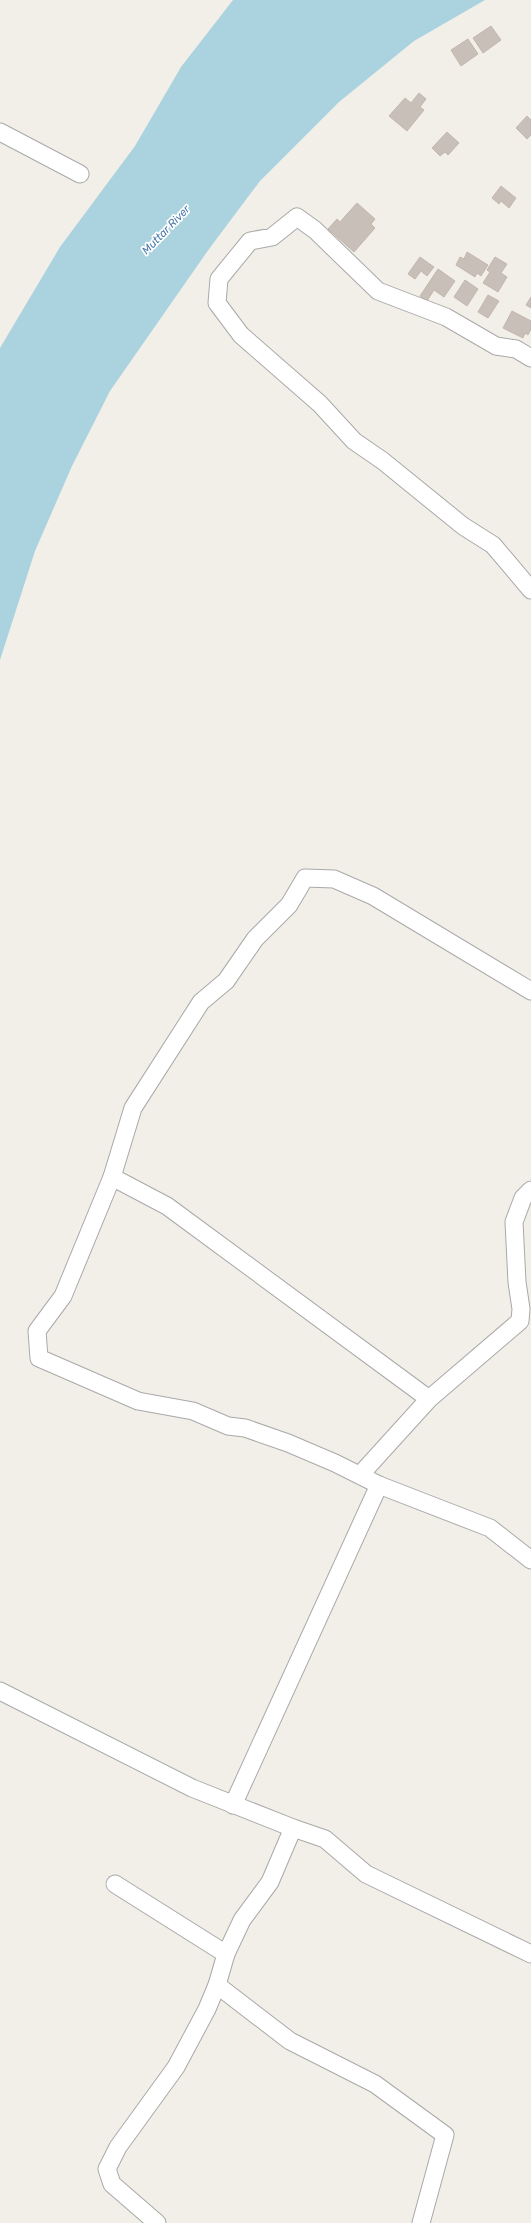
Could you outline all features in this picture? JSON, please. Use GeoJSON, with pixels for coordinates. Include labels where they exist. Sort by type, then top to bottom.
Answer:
{"type":"FeatureCollection","features":[{"type":"Feature","properties":{"kind":"street"},"geometry":{"type":"LineString","coordinates":[[0,132],[80,174]]}},
{"type":"Feature","properties":{"kind":"street"},"geometry":{"type":"LineString","coordinates":[[531,358],[516,349],[496,346],[446,317],[378,291],[315,230],[297,217],[272,237],[250,241],[218,279],[217,303],[241,335],[320,404],[354,441],[383,461],[463,526],[493,545],[531,590]]}},
{"type":"Feature","properties":{"kind":"street"},"geometry":{"type":"LineString","coordinates":[[531,991],[373,896],[334,879],[305,878],[289,905],[256,939],[226,981],[201,1002],[133,1108],[112,1176],[63,1296],[37,1331],[39,1358],[138,1401],[193,1411],[228,1426],[245,1428],[288,1443],[379,1484],[490,1528],[531,1560]]}},
{"type":"Feature","properties":{"kind":"street"},"geometry":{"type":"LineString","coordinates":[[112,1176],[167,1206],[429,1400]]}},
{"type":"Feature","properties":{"kind":"street"},"geometry":{"type":"LineString","coordinates":[[360,1475],[429,1400],[520,1321],[521,1309],[517,1282],[514,1222],[523,1198],[531,1190]]}},
{"type":"Feature","properties":{"kind":"street"},"geometry":{"type":"LineString","coordinates":[[233,1805],[379,1484]]}},
{"type":"Feature","properties":{"kind":"street"},"geometry":{"type":"LineString","coordinates":[[0,1691],[192,1788],[324,1839],[366,1874],[531,1954]]}},
{"type":"Feature","properties":{"kind":"street"},"geometry":{"type":"LineString","coordinates":[[157,2223],[112,2184],[108,2170],[118,2146],[176,2067],[217,1985],[226,1954],[242,1920],[270,1882],[293,1828]]}},
{"type":"Feature","properties":{"kind":"street"},"geometry":{"type":"LineString","coordinates":[[115,1884],[226,1954]]}},
{"type":"Feature","properties":{"kind":"street"},"geometry":{"type":"LineString","coordinates":[[217,1985],[290,2040],[375,2084],[445,2135],[421,2223]]}},
{"type":"Feature","properties":{"kind":"water","name":"Muttar River"},"geometry":{"type":"Polygon","coordinates":[[[233,0],[485,0],[414,41],[339,102],[260,181],[209,249],[110,391],[72,466],[35,551],[0,660],[0,348],[60,247],[135,146],[181,67],[233,0]]]}},
{"type":"Feature","properties":{"kind":"building"},"geometry":{"type":"Polygon","coordinates":[[[491,26],[501,40],[483,53],[473,38],[491,26]]]}},
{"type":"Feature","properties":{"kind":"building"},"geometry":{"type":"Polygon","coordinates":[[[468,39],[478,54],[461,66],[451,50],[468,39]]]}},
{"type":"Feature","properties":{"kind":"building"},"geometry":{"type":"Polygon","coordinates":[[[419,93],[426,99],[420,107],[424,110],[407,131],[389,116],[405,98],[411,103],[419,93]]]}},
{"type":"Feature","properties":{"kind":"building"},"geometry":{"type":"Polygon","coordinates":[[[527,116],[531,120],[531,135],[527,139],[516,128],[527,116]]]}},
{"type":"Feature","properties":{"kind":"building"},"geometry":{"type":"Polygon","coordinates":[[[447,132],[459,143],[448,155],[445,152],[440,156],[432,148],[447,132]]]}},
{"type":"Feature","properties":{"kind":"building"},"geometry":{"type":"Polygon","coordinates":[[[501,186],[516,198],[509,208],[501,201],[499,204],[492,198],[501,186]]]}},
{"type":"Feature","properties":{"kind":"building"},"geometry":{"type":"Polygon","coordinates":[[[357,203],[375,219],[371,224],[375,228],[354,252],[328,229],[337,219],[340,222],[357,203]]]}},
{"type":"Feature","properties":{"kind":"building"},"geometry":{"type":"Polygon","coordinates":[[[467,252],[488,265],[481,276],[477,273],[475,277],[456,265],[460,257],[464,259],[467,252]]]}},
{"type":"Feature","properties":{"kind":"building"},"geometry":{"type":"Polygon","coordinates":[[[420,257],[434,267],[427,276],[421,271],[415,279],[408,274],[420,257]]]}},
{"type":"Feature","properties":{"kind":"building"},"geometry":{"type":"Polygon","coordinates":[[[495,257],[507,264],[501,273],[507,277],[498,292],[483,283],[490,272],[487,270],[495,257]]]}},
{"type":"Feature","properties":{"kind":"building"},"geometry":{"type":"Polygon","coordinates":[[[438,269],[455,281],[444,297],[434,290],[427,301],[420,296],[438,269]]]}},
{"type":"Feature","properties":{"kind":"building"},"geometry":{"type":"Polygon","coordinates":[[[465,280],[478,289],[467,306],[454,297],[465,280]]]}},
{"type":"Feature","properties":{"kind":"building"},"geometry":{"type":"Polygon","coordinates":[[[488,295],[499,301],[488,318],[478,312],[488,295]]]}},
{"type":"Feature","properties":{"kind":"building"},"geometry":{"type":"Polygon","coordinates":[[[531,297],[531,308],[526,305],[531,297]]]}},
{"type":"Feature","properties":{"kind":"building"},"geometry":{"type":"Polygon","coordinates":[[[512,311],[531,321],[531,329],[528,335],[525,333],[523,338],[503,328],[512,311]]]}}]}
